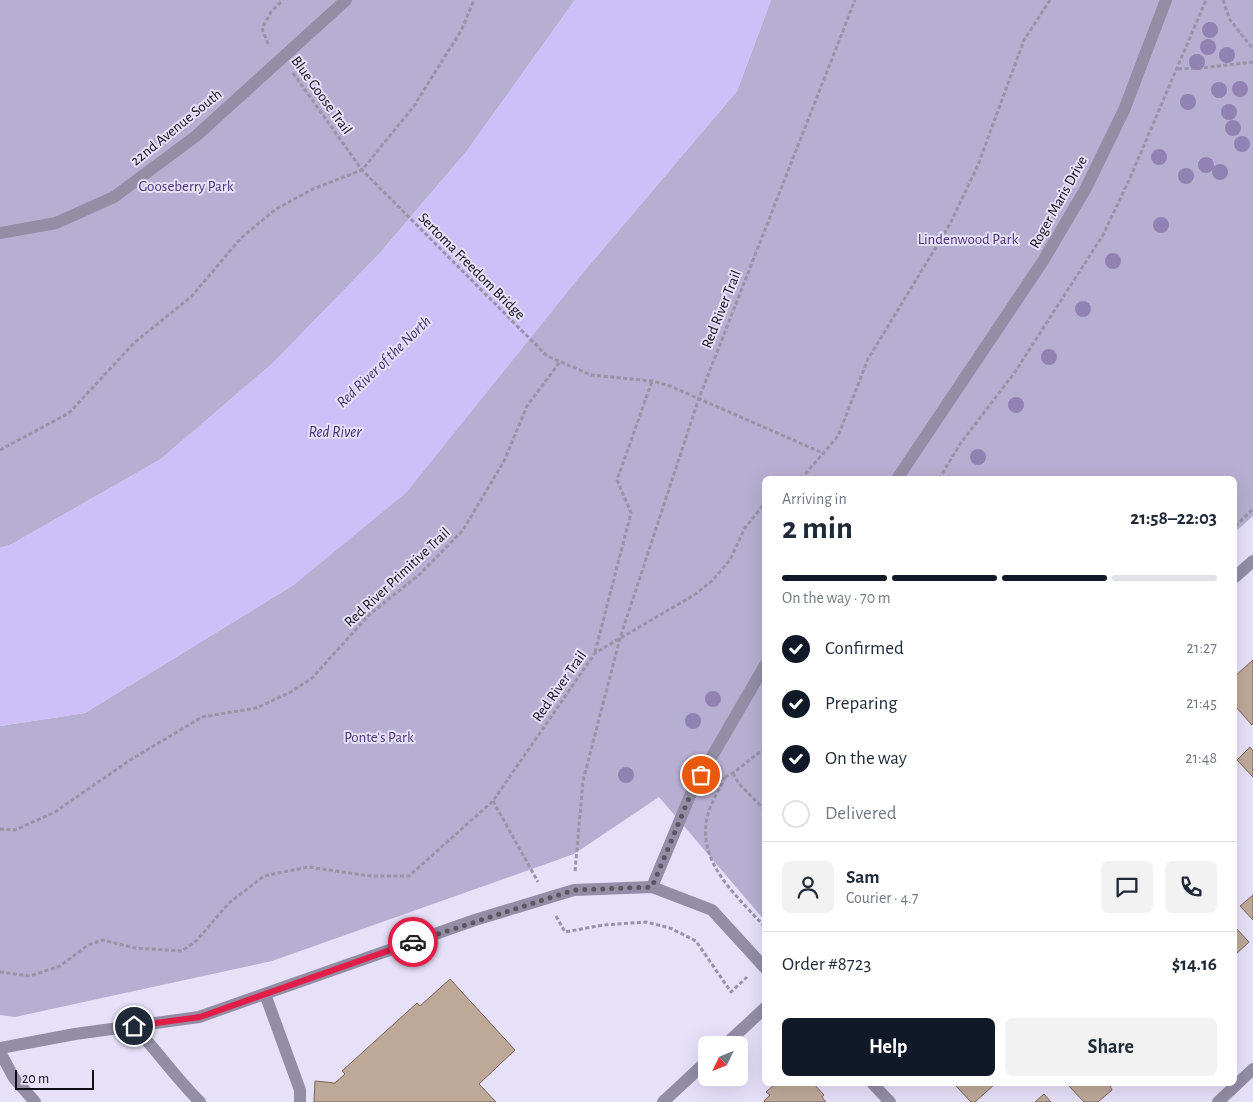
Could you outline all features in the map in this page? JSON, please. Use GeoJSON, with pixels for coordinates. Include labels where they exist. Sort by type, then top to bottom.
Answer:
{"type":"FeatureCollection","features":[{"type":"Feature","properties":{"kind":"street","name":"22nd Avenue South"},"geometry":{"type":"LineString","coordinates":[[0,233],[56,223],[114,197],[196,136],[346,0]]}},
{"type":"Feature","properties":{"kind":"street","name":"Roger Maris Drive"},"geometry":{"type":"LineString","coordinates":[[899,476],[1043,261],[1086,188],[1124,110],[1166,0]]}},
{"type":"Feature","properties":{"kind":"street"},"geometry":{"type":"LineString","coordinates":[[1237,576],[1253,561]]}},
{"type":"Feature","properties":{"kind":"street"},"geometry":{"type":"LineString","coordinates":[[652,887],[692,791],[762,670]]}},
{"type":"Feature","properties":{"kind":"street"},"geometry":{"type":"LineString","coordinates":[[35,1102],[14,1078],[0,1050],[75,1034],[200,1017],[475,920],[574,890],[652,887],[712,910],[762,965]]}},
{"type":"Feature","properties":{"kind":"street"},"geometry":{"type":"LineString","coordinates":[[265,994],[300,1090],[300,1102]]}},
{"type":"Feature","properties":{"kind":"street"},"geometry":{"type":"LineString","coordinates":[[735,1036],[762,1011]]}},
{"type":"Feature","properties":{"kind":"street"},"geometry":{"type":"LineString","coordinates":[[134,1026],[168,1064],[176,1078],[200,1102]]}},
{"type":"Feature","properties":{"kind":"street"},"geometry":{"type":"LineString","coordinates":[[663,1102],[698,1069]]}},
{"type":"Feature","properties":{"kind":"street"},"geometry":{"type":"LineString","coordinates":[[1237,1084],[1253,1069]]}},
{"type":"Feature","properties":{"kind":"street"},"geometry":{"type":"LineString","coordinates":[[875,1086],[890,1102]]}},
{"type":"Feature","properties":{"kind":"street"},"geometry":{"type":"LineString","coordinates":[[1218,1102],[1235,1086]]}},
{"type":"Feature","properties":{"kind":"path","name":"Blue Goose Trail"},"geometry":{"type":"LineString","coordinates":[[283,0],[271,12],[262,28],[267,43],[319,107],[362,170],[390,201]]}},
{"type":"Feature","properties":{"kind":"path"},"geometry":{"type":"LineString","coordinates":[[0,450],[68,413],[135,342],[191,297],[241,238],[276,209],[314,189],[362,170],[414,106],[462,29],[474,0]]}},
{"type":"Feature","properties":{"kind":"path","name":"Red River Trail"},"geometry":{"type":"LineString","coordinates":[[0,972],[30,976],[38,974],[60,966],[88,945],[103,940],[135,948],[182,951],[197,940],[229,903],[264,876],[308,867],[370,876],[409,876],[493,801],[595,653],[620,638],[699,398],[855,0]]}},
{"type":"Feature","properties":{"kind":"path"},"geometry":{"type":"LineString","coordinates":[[804,476],[825,454],[838,436],[868,359],[950,224],[978,165],[1024,40],[1050,0]]}},
{"type":"Feature","properties":{"kind":"path"},"geometry":{"type":"LineString","coordinates":[[941,476],[960,444],[1015,372],[1103,235],[1178,69],[1206,0]]}},
{"type":"Feature","properties":{"kind":"path"},"geometry":{"type":"LineString","coordinates":[[1223,0],[1230,20],[1253,49]]}},
{"type":"Feature","properties":{"kind":"path"},"geometry":{"type":"LineString","coordinates":[[1178,69],[1253,62]]}},
{"type":"Feature","properties":{"kind":"path","name":"Sertoma Freedom Bridge"},"geometry":{"type":"LineString","coordinates":[[390,201],[537,347],[559,363],[591,375],[652,381],[699,398],[825,454]]}},
{"type":"Feature","properties":{"kind":"path","name":"Red River Primitive Trail"},"geometry":{"type":"LineString","coordinates":[[0,829],[14,830],[55,812],[130,760],[202,717],[256,708],[291,692],[312,678],[369,615],[421,573],[464,530],[504,462],[527,406],[559,363]]}},
{"type":"Feature","properties":{"kind":"path"},"geometry":{"type":"LineString","coordinates":[[595,653],[631,513],[618,480],[652,381]]}},
{"type":"Feature","properties":{"kind":"path"},"geometry":{"type":"LineString","coordinates":[[574,890],[583,781],[620,638],[694,595],[712,581],[730,560],[745,528],[762,507]]}},
{"type":"Feature","properties":{"kind":"path"},"geometry":{"type":"LineString","coordinates":[[1237,524],[1253,509]]}},
{"type":"Feature","properties":{"kind":"path"},"geometry":{"type":"LineString","coordinates":[[692,791],[733,773],[762,750]]}},
{"type":"Feature","properties":{"kind":"path"},"geometry":{"type":"LineString","coordinates":[[733,773],[739,784],[762,807]]}},
{"type":"Feature","properties":{"kind":"path"},"geometry":{"type":"LineString","coordinates":[[725,777],[711,805],[706,824],[707,842],[714,867],[762,924]]}},
{"type":"Feature","properties":{"kind":"path"},"geometry":{"type":"LineString","coordinates":[[731,992],[747,977]]}},
{"type":"Feature","properties":{"kind":"green space","name":"Gooseberry Park"},"geometry":{"type":"Polygon","coordinates":[[[0,0],[575,0],[466,152],[379,254],[273,363],[161,459],[12,544],[0,548],[0,0]]]}},
{"type":"Feature","properties":{"kind":"green space","name":"Lindenwood Park"},"geometry":{"type":"Polygon","coordinates":[[[771,0],[1253,0],[1253,516],[1237,530],[1237,476],[762,476],[762,917],[659,797],[574,854],[272,961],[15,1017],[0,1015],[0,726],[85,713],[295,584],[586,269],[737,91],[771,0]]]}},
{"type":"Feature","properties":{"kind":"water","name":"Red River"},"geometry":{"type":"Polygon","coordinates":[[[575,0],[771,0],[737,91],[586,269],[406,493],[295,584],[85,713],[0,726],[0,548],[12,544],[161,459],[273,363],[379,254],[466,152],[575,0]]]}},
{"type":"Feature","properties":{"kind":"building"},"geometry":{"type":"Polygon","coordinates":[[[1253,660],[1252,725],[1237,708],[1237,674],[1253,660]]]}},
{"type":"Feature","properties":{"kind":"building"},"geometry":{"type":"Polygon","coordinates":[[[1250,747],[1253,751],[1253,777],[1237,760],[1250,747]]]}},
{"type":"Feature","properties":{"kind":"building"},"geometry":{"type":"Polygon","coordinates":[[[1253,895],[1253,920],[1240,906],[1253,895]]]}},
{"type":"Feature","properties":{"kind":"building"},"geometry":{"type":"Polygon","coordinates":[[[1237,929],[1249,942],[1237,953],[1237,929]]]}},
{"type":"Feature","properties":{"kind":"building"},"geometry":{"type":"Polygon","coordinates":[[[450,979],[515,1050],[479,1084],[496,1102],[314,1102],[315,1081],[335,1083],[345,1074],[342,1071],[417,1003],[420,1006],[450,979]]]}},
{"type":"Feature","properties":{"kind":"building"},"geometry":{"type":"Polygon","coordinates":[[[773,1086],[816,1086],[824,1095],[822,1097],[826,1102],[765,1102],[770,1095],[766,1092],[773,1086]]]}},
{"type":"Feature","properties":{"kind":"building"},"geometry":{"type":"Polygon","coordinates":[[[956,1086],[993,1086],[975,1102],[971,1102],[956,1086]]]}},
{"type":"Feature","properties":{"kind":"building"},"geometry":{"type":"Polygon","coordinates":[[[1069,1086],[1110,1086],[1112,1090],[1098,1102],[1084,1102],[1069,1086]]]}},
{"type":"Feature","properties":{"kind":"building"},"geometry":{"type":"Polygon","coordinates":[[[1044,1094],[1051,1102],[1035,1102],[1044,1094]]]}},
{"type":"Feature","properties":{"kind":"way so far"},"geometry":{"type":"LineString","coordinates":[[413,942],[475,920],[574,890],[652,887],[692,791],[701,775]]}},
{"type":"Feature","properties":{"kind":"route"},"geometry":{"type":"LineString","coordinates":[[134,1026],[200,1017],[413,942]]}},
{"type":"Feature","properties":{"kind":"water label","name":"Red River of the North"},"geometry":{"type":"Point","coordinates":[383,361]}},
{"type":"Feature","properties":{"kind":"park label","name":"Ponte's Park"},"geometry":{"type":"Point","coordinates":[379,737]}}]}
